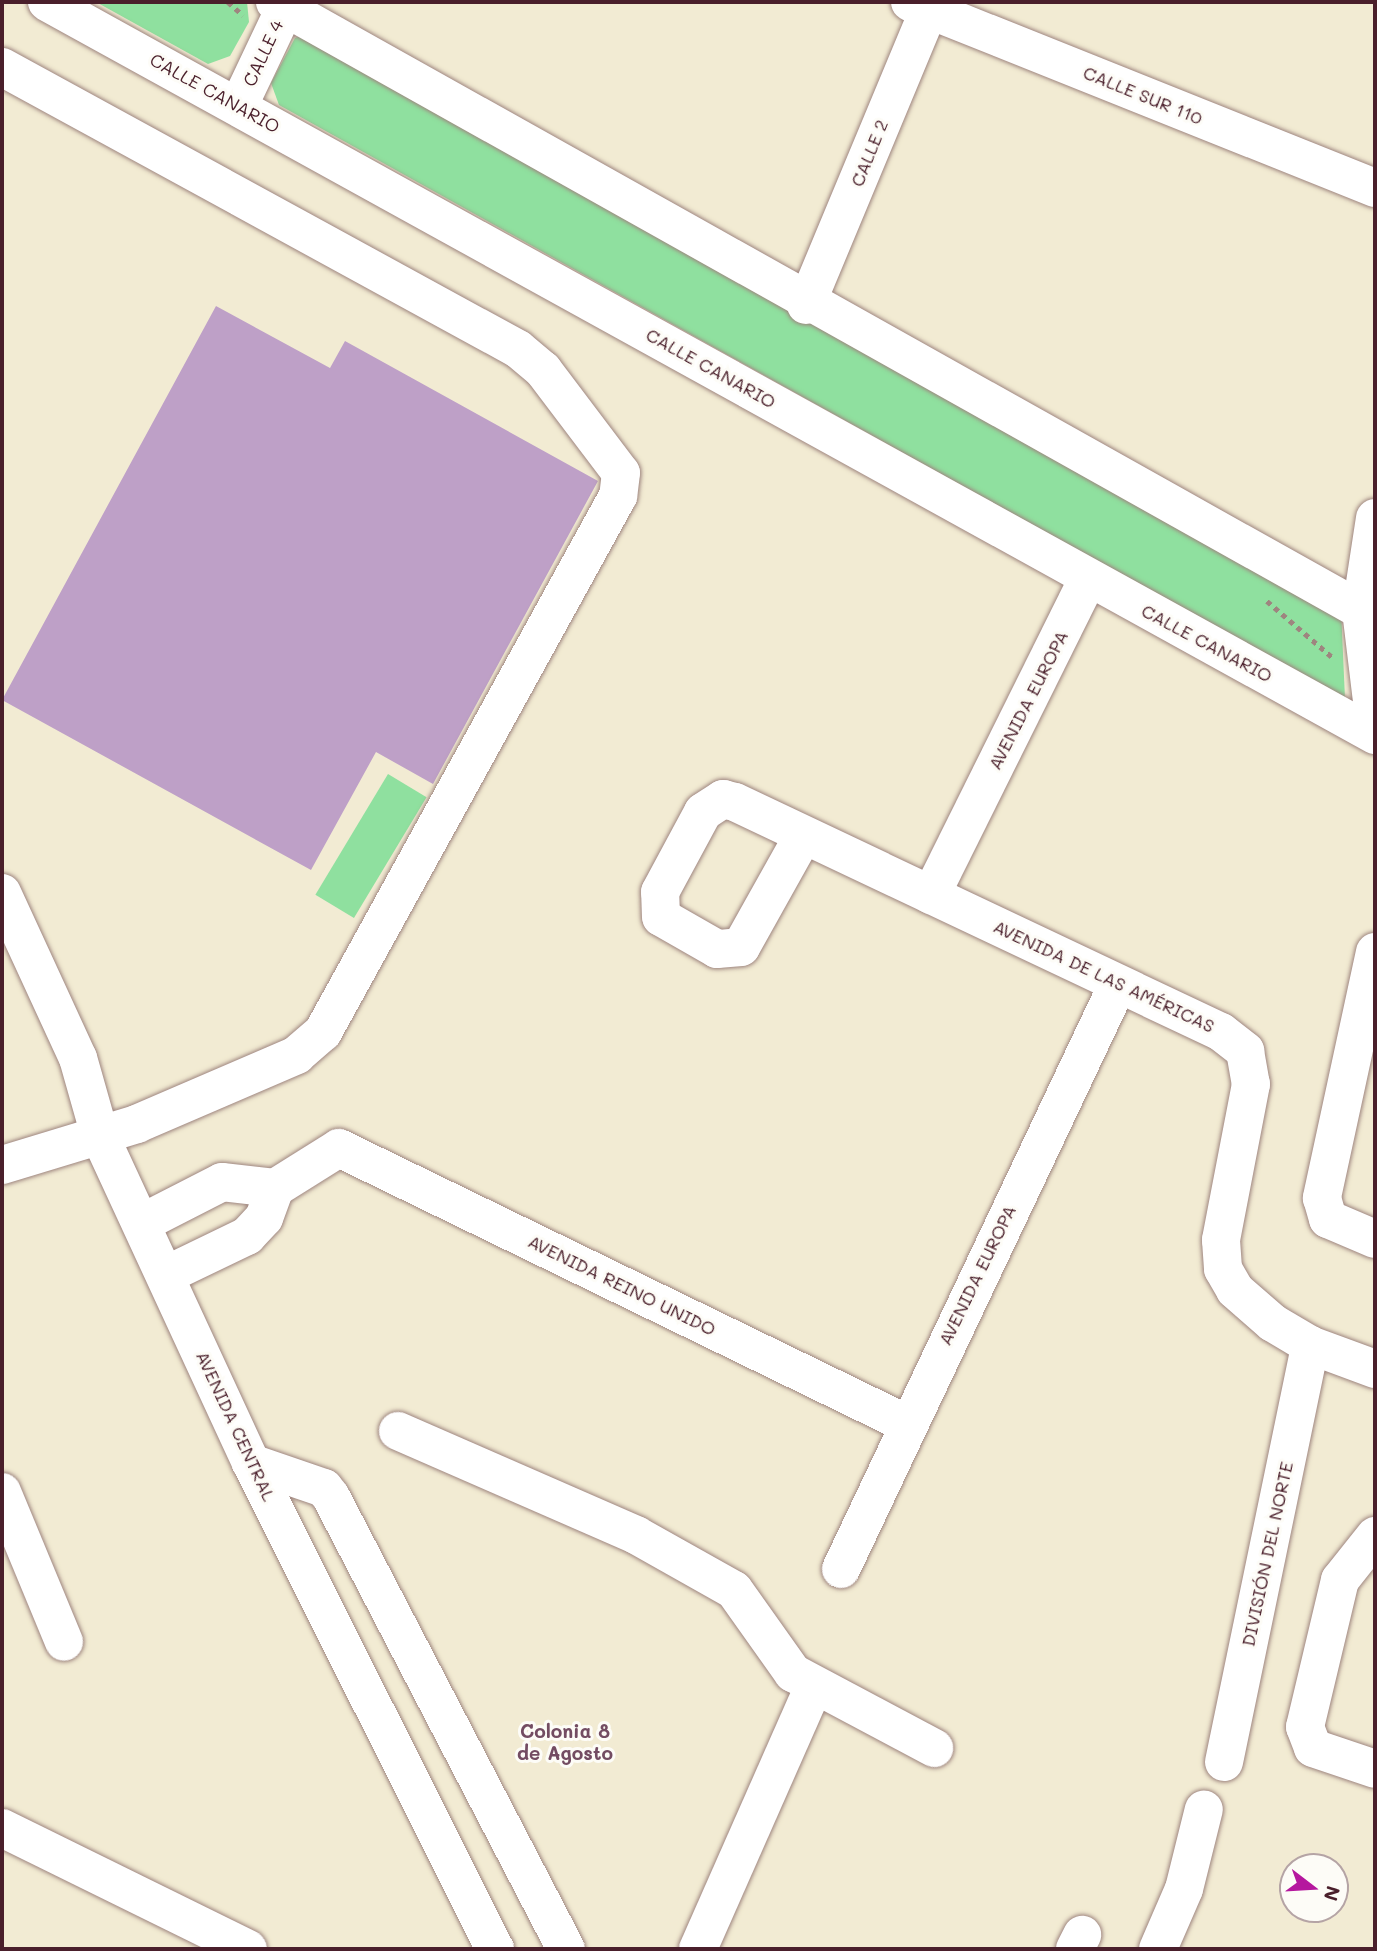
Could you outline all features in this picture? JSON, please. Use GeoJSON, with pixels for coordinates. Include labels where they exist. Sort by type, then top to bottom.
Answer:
{"type":"FeatureCollection","features":[{"type":"Feature","properties":{"kind":"street","name":"CALLE CANARIO"},"geometry":{"type":"LineString","coordinates":[[47,2],[239,105],[1088,579],[1375,735]]}},
{"type":"Feature","properties":{"kind":"street","name":"CALLE 4"},"geometry":{"type":"LineString","coordinates":[[239,105],[283,4]]}},
{"type":"Feature","properties":{"kind":"street"},"geometry":{"type":"LineString","coordinates":[[283,4],[806,305],[1368,614]]}},
{"type":"Feature","properties":{"kind":"street","name":"CALLE 2"},"geometry":{"type":"LineString","coordinates":[[806,305],[923,4]]}},
{"type":"Feature","properties":{"kind":"street","name":"CALLE SUR 110"},"geometry":{"type":"LineString","coordinates":[[923,4],[1375,188]]}},
{"type":"Feature","properties":{"kind":"street"},"geometry":{"type":"LineString","coordinates":[[2,67],[518,349],[543,370],[621,473],[618,496],[323,1032],[297,1055],[100,1136],[2,1165]]}},
{"type":"Feature","properties":{"kind":"street"},"geometry":{"type":"LineString","coordinates":[[1375,518],[1368,614],[1375,725]]}},
{"type":"Feature","properties":{"kind":"street","name":"AVENIDA EUROPA"},"geometry":{"type":"LineString","coordinates":[[931,895],[1088,579]]}},
{"type":"Feature","properties":{"kind":"street","name":"AVENIDA DE LAS AMÉRICAS"},"geometry":{"type":"LineString","coordinates":[[803,836],[1221,1031],[1244,1051],[1251,1084],[1220,1240],[1223,1269],[1252,1307],[1310,1345],[1375,1369]]}},
{"type":"Feature","properties":{"kind":"street","name":"AVENIDA CENTRAL"},"geometry":{"type":"LineString","coordinates":[[2,893],[78,1058],[100,1136],[251,1463],[495,1949]]}},
{"type":"Feature","properties":{"kind":"street"},"geometry":{"type":"LineString","coordinates":[[1375,952],[1322,1198],[1328,1219],[1375,1239]]}},
{"type":"Feature","properties":{"kind":"street","name":"AVENIDA EUROPA"},"geometry":{"type":"LineString","coordinates":[[841,1569],[905,1423],[1118,984]]}},
{"type":"Feature","properties":{"kind":"street","name":"AVENIDA REINO UNIDO"},"geometry":{"type":"LineString","coordinates":[[275,1188],[339,1148],[905,1423]]}},
{"type":"Feature","properties":{"kind":"street"},"geometry":{"type":"LineString","coordinates":[[142,1223],[222,1182],[275,1188],[264,1218],[247,1236],[166,1275]]}},
{"type":"Feature","properties":{"kind":"street","name":"DIVISIÓN DEL NORTE"},"geometry":{"type":"LineString","coordinates":[[1224,1762],[1310,1345]]}},
{"type":"Feature","properties":{"kind":"street"},"geometry":{"type":"LineString","coordinates":[[398,1431],[636,1535],[734,1590],[764,1639],[813,1688],[934,1748]]}},
{"type":"Feature","properties":{"kind":"street"},"geometry":{"type":"LineString","coordinates":[[251,1463],[324,1488],[331,1497],[566,1949]]}},
{"type":"Feature","properties":{"kind":"street"},"geometry":{"type":"LineString","coordinates":[[2,1492],[64,1642]]}},
{"type":"Feature","properties":{"kind":"street"},"geometry":{"type":"LineString","coordinates":[[1375,1535],[1340,1580],[1318,1653],[1305,1727],[1313,1748],[1375,1769]]}},
{"type":"Feature","properties":{"kind":"street"},"geometry":{"type":"LineString","coordinates":[[698,1949],[813,1688]]}},
{"type":"Feature","properties":{"kind":"street"},"geometry":{"type":"LineString","coordinates":[[1158,1949],[1184,1888],[1204,1809]]}},
{"type":"Feature","properties":{"kind":"street"},"geometry":{"type":"LineString","coordinates":[[2,1828],[248,1949]]}},
{"type":"Feature","properties":{"kind":"green space"},"geometry":{"type":"Polygon","coordinates":[[[96,2],[247,2],[249,22],[230,56],[208,64],[96,2]]]}},
{"type":"Feature","properties":{"kind":"green space"},"geometry":{"type":"Polygon","coordinates":[[[306,33],[1341,609],[1345,699],[279,105],[271,83],[295,38],[306,33]]]}},
{"type":"Feature","properties":{"kind":"green space"},"geometry":{"type":"Polygon","coordinates":[[[388,774],[427,797],[354,918],[315,895],[388,774]]]}},
{"type":"Feature","properties":{"kind":"building"},"geometry":{"type":"Polygon","coordinates":[[[216,306],[330,368],[345,341],[598,481],[433,784],[376,752],[311,870],[2,700],[216,306]]]}},
{"type":"Feature","properties":{"kind":"district","name":"Colonia 8 de Agosto"},"geometry":{"type":"Point","coordinates":[565,1742]}}]}
